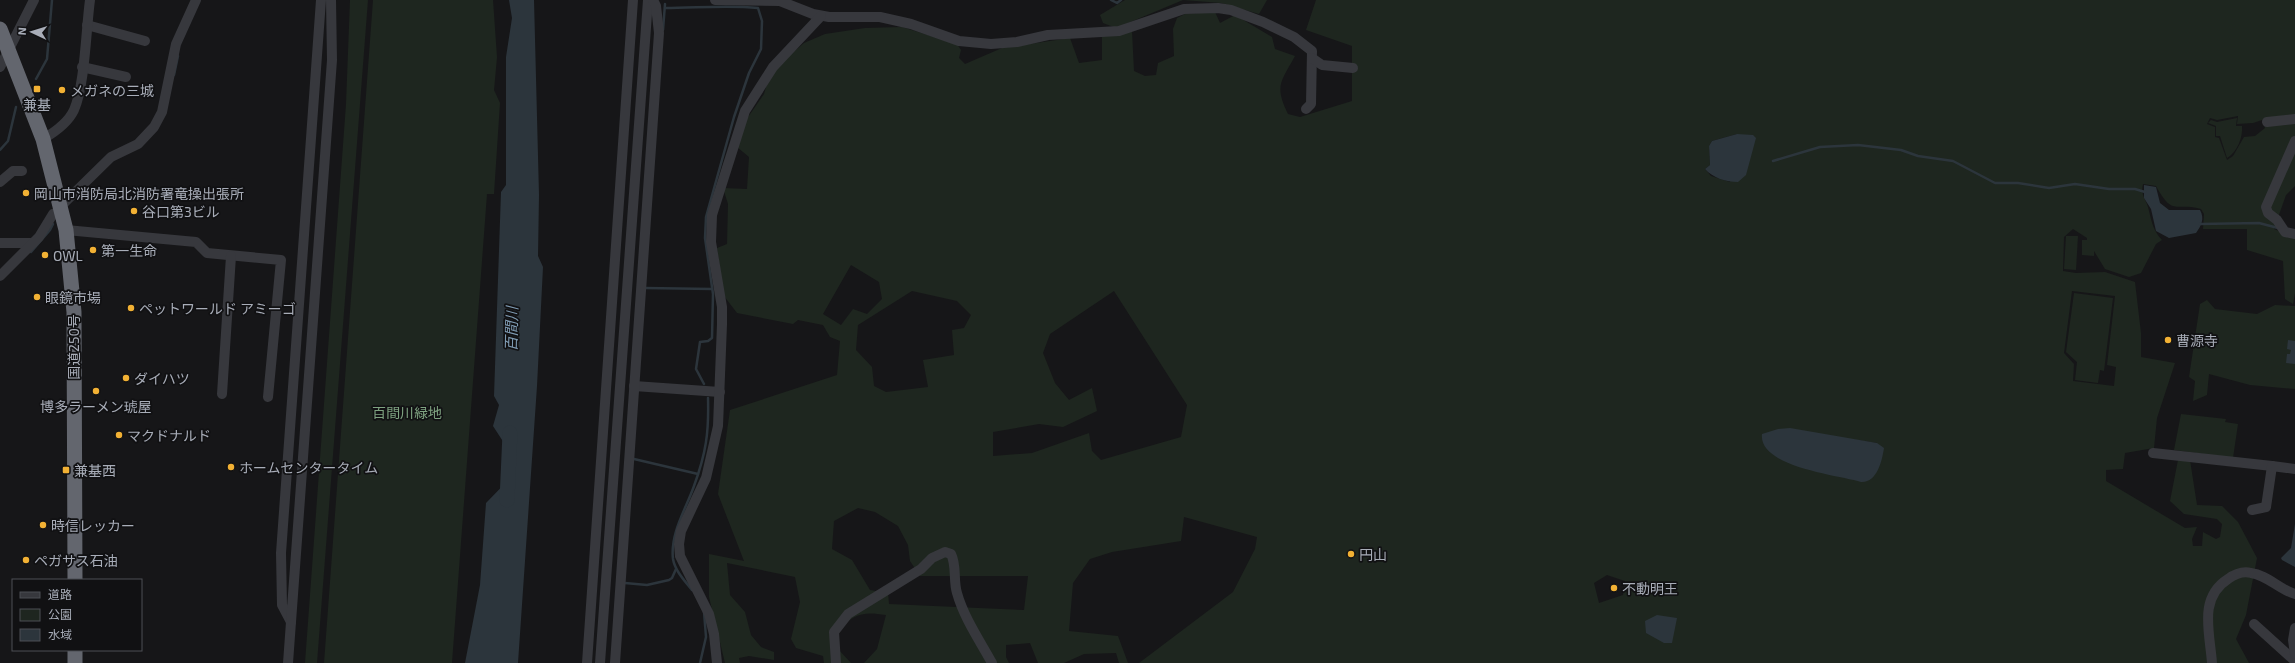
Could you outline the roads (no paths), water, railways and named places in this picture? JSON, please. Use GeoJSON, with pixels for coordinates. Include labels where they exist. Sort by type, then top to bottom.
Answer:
{"type":"FeatureCollection","features":[{"type":"Feature","properties":{"kind":"highway","name":"国道250号"},"geometry":{"type":"LineString","coordinates":[[0,29],[43,139],[62,209],[66,230],[74,312],[75,579]]}},
{"type":"Feature","properties":{"kind":"highway"},"geometry":{"type":"LineString","coordinates":[[75,651],[75,663]]}},
{"type":"Feature","properties":{"kind":"street"},"geometry":{"type":"LineString","coordinates":[[0,67],[34,0]]}},
{"type":"Feature","properties":{"kind":"street"},"geometry":{"type":"LineString","coordinates":[[43,139],[64,125],[74,111],[82,67],[90,0]]}},
{"type":"Feature","properties":{"kind":"street"},"geometry":{"type":"LineString","coordinates":[[0,276],[39,237],[53,214],[62,209],[111,157],[138,144],[154,127],[162,112],[176,44],[196,0]]}},
{"type":"Feature","properties":{"kind":"street"},"geometry":{"type":"LineString","coordinates":[[291,622],[282,605],[281,553],[321,0]]}},
{"type":"Feature","properties":{"kind":"street"},"geometry":{"type":"LineString","coordinates":[[288,663],[332,60],[331,0]]}},
{"type":"Feature","properties":{"kind":"street"},"geometry":{"type":"LineString","coordinates":[[587,663],[633,0]]}},
{"type":"Feature","properties":{"kind":"street"},"geometry":{"type":"LineString","coordinates":[[600,663],[648,0]]}},
{"type":"Feature","properties":{"kind":"street"},"geometry":{"type":"LineString","coordinates":[[615,663],[637,387],[659,33],[656,6],[653,0]]}},
{"type":"Feature","properties":{"kind":"street"},"geometry":{"type":"LineString","coordinates":[[715,0],[780,0],[822,16],[880,17],[911,24],[959,42],[996,44],[1017,42],[1048,35],[1119,31],[1184,9],[1218,8],[1231,10],[1263,22],[1294,37],[1312,51],[1311,104],[1306,109]]}},
{"type":"Feature","properties":{"kind":"street"},"geometry":{"type":"LineString","coordinates":[[717,663],[714,634],[709,614],[680,556],[679,544],[681,531],[706,478],[718,426],[722,307],[711,242],[714,205],[740,120],[756,91],[773,67],[822,16]]}},
{"type":"Feature","properties":{"kind":"street"},"geometry":{"type":"LineString","coordinates":[[87,25],[145,41]]}},
{"type":"Feature","properties":{"kind":"street"},"geometry":{"type":"LineString","coordinates":[[1312,58],[1322,65],[1353,68]]}},
{"type":"Feature","properties":{"kind":"street"},"geometry":{"type":"LineString","coordinates":[[82,67],[126,77]]}},
{"type":"Feature","properties":{"kind":"street"},"geometry":{"type":"LineString","coordinates":[[2267,122],[2295,119]]}},
{"type":"Feature","properties":{"kind":"street"},"geometry":{"type":"LineString","coordinates":[[2295,141],[2266,207],[2268,213],[2285,232],[2295,234]]}},
{"type":"Feature","properties":{"kind":"street"},"geometry":{"type":"LineString","coordinates":[[0,182],[13,171],[22,171]]}},
{"type":"Feature","properties":{"kind":"street"},"geometry":{"type":"LineString","coordinates":[[66,230],[196,242],[207,253],[281,260],[268,397]]}},
{"type":"Feature","properties":{"kind":"street"},"geometry":{"type":"LineString","coordinates":[[0,243],[33,243]]}},
{"type":"Feature","properties":{"kind":"street"},"geometry":{"type":"LineString","coordinates":[[222,394],[231,256]]}},
{"type":"Feature","properties":{"kind":"street"},"geometry":{"type":"LineString","coordinates":[[637,387],[720,392]]}},
{"type":"Feature","properties":{"kind":"street"},"geometry":{"type":"LineString","coordinates":[[2153,452],[2295,469]]}},
{"type":"Feature","properties":{"kind":"street"},"geometry":{"type":"LineString","coordinates":[[2252,510],[2266,507],[2272,466]]}},
{"type":"Feature","properties":{"kind":"street"},"geometry":{"type":"LineString","coordinates":[[836,663],[834,632],[848,614],[921,569],[932,558],[945,552],[951,554],[954,559],[956,591],[962,608],[992,663]]}},
{"type":"Feature","properties":{"kind":"street"},"geometry":{"type":"LineString","coordinates":[[2212,663],[2207,615],[2208,604],[2218,585],[2236,574],[2252,573],[2295,594]]}},
{"type":"Feature","properties":{"kind":"street"},"geometry":{"type":"LineString","coordinates":[[2254,624],[2295,661]]}},
{"type":"Feature","properties":{"kind":"street"},"geometry":{"type":"LineString","coordinates":[[2295,628],[2293,640],[2295,654]]}},
{"type":"Feature","properties":{"kind":"water"},"geometry":{"type":"Polygon","coordinates":[[[509,0],[534,0],[539,195],[538,256],[543,267],[537,386],[518,663],[465,663],[480,585],[486,503],[514,474],[515,460],[493,426],[499,405],[494,396],[501,192],[506,185],[506,57],[512,18],[509,0]]]}},
{"type":"Feature","properties":{"kind":"water"},"geometry":{"type":"Polygon","coordinates":[[[1737,134],[1753,135],[1756,138],[1746,175],[1738,182],[1720,179],[1705,169],[1710,165],[1709,146],[1712,141],[1737,134]]]}},
{"type":"Feature","properties":{"kind":"water"},"geometry":{"type":"Polygon","coordinates":[[[2144,185],[2156,187],[2160,203],[2169,210],[2200,210],[2202,216],[2201,225],[2196,233],[2169,238],[2156,231],[2151,209],[2144,198],[2144,185]]]}},
{"type":"Feature","properties":{"kind":"water"},"geometry":{"type":"Polygon","coordinates":[[[2288,340],[2295,341],[2295,364],[2286,363],[2287,354],[2290,354],[2291,350],[2287,349],[2288,340]]]}},
{"type":"Feature","properties":{"kind":"water"},"geometry":{"type":"Polygon","coordinates":[[[1790,428],[1877,443],[1884,448],[1878,470],[1871,479],[1861,482],[1801,468],[1786,462],[1773,454],[1764,445],[1762,434],[1778,429],[1790,428]]]}},
{"type":"Feature","properties":{"kind":"water"},"geometry":{"type":"Polygon","coordinates":[[[2295,524],[2295,567],[2281,558],[2291,548],[2295,524]]]}},
{"type":"Feature","properties":{"kind":"water"},"geometry":{"type":"Polygon","coordinates":[[[1657,615],[1677,618],[1672,643],[1664,643],[1646,633],[1645,621],[1657,615]]]}},
{"type":"Feature","properties":{"kind":"waterway"},"geometry":{"type":"LineString","coordinates":[[36,79],[47,59],[52,0]]}},
{"type":"Feature","properties":{"kind":"waterway"},"geometry":{"type":"LineString","coordinates":[[1111,0],[1117,3],[1121,0]]}},
{"type":"Feature","properties":{"kind":"waterway"},"geometry":{"type":"LineString","coordinates":[[663,30],[665,4]]}},
{"type":"Feature","properties":{"kind":"waterway"},"geometry":{"type":"LineString","coordinates":[[665,8],[758,8],[762,21],[761,49],[749,73],[734,117],[706,217],[705,238],[713,294],[712,338],[708,341],[700,342],[696,369],[704,384]]}},
{"type":"Feature","properties":{"kind":"waterway"},"geometry":{"type":"LineString","coordinates":[[174,75],[178,56]]}},
{"type":"Feature","properties":{"kind":"waterway"},"geometry":{"type":"LineString","coordinates":[[0,150],[8,141],[16,107]]}},
{"type":"Feature","properties":{"kind":"waterway"},"geometry":{"type":"LineString","coordinates":[[1773,161],[1820,147],[1858,145],[1901,150],[1918,156],[1953,161],[1995,183],[2018,183],[2049,188],[2075,184],[2109,189],[2135,189],[2145,192]]}},
{"type":"Feature","properties":{"kind":"waterway"},"geometry":{"type":"LineString","coordinates":[[2200,224],[2259,223],[2278,228]]}},
{"type":"Feature","properties":{"kind":"waterway"},"geometry":{"type":"LineString","coordinates":[[31,252],[50,230],[53,224]]}},
{"type":"Feature","properties":{"kind":"waterway"},"geometry":{"type":"LineString","coordinates":[[645,288],[712,289]]}},
{"type":"Feature","properties":{"kind":"waterway"},"geometry":{"type":"LineString","coordinates":[[692,590],[676,568],[673,559],[673,549],[679,521],[694,486],[704,453],[708,422],[708,398]]}},
{"type":"Feature","properties":{"kind":"waterway","name":"百間川"},"geometry":{"type":"LineString","coordinates":[[507,500],[510,433]]}},
{"type":"Feature","properties":{"kind":"waterway"},"geometry":{"type":"LineString","coordinates":[[634,459],[698,474]]}},
{"type":"Feature","properties":{"kind":"waterway"},"geometry":{"type":"LineString","coordinates":[[625,583],[647,585],[669,580],[672,578],[676,569]]}},
{"type":"Feature","properties":{"kind":"waterway"},"geometry":{"type":"LineString","coordinates":[[700,663],[706,637],[704,612]]}},
{"type":"Feature","properties":{"kind":"place","name":"兼基"},"geometry":{"type":"Point","coordinates":[37,89]}},
{"type":"Feature","properties":{"kind":"place","name":"メガネの三城"},"geometry":{"type":"Point","coordinates":[62,90]}},
{"type":"Feature","properties":{"kind":"place","name":"岡山市消防局北消防署竜操出張所"},"geometry":{"type":"Point","coordinates":[26,193]}},
{"type":"Feature","properties":{"kind":"place","name":"谷口第3ビル"},"geometry":{"type":"Point","coordinates":[134,211]}},
{"type":"Feature","properties":{"kind":"place","name":"第一生命"},"geometry":{"type":"Point","coordinates":[93,250]}},
{"type":"Feature","properties":{"kind":"place","name":"OWL"},"geometry":{"type":"Point","coordinates":[45,255]}},
{"type":"Feature","properties":{"kind":"place","name":"眼鏡市場"},"geometry":{"type":"Point","coordinates":[37,297]}},
{"type":"Feature","properties":{"kind":"place","name":"ペットワールド アミーゴ"},"geometry":{"type":"Point","coordinates":[131,308]}},
{"type":"Feature","properties":{"kind":"place","name":"曹源寺"},"geometry":{"type":"Point","coordinates":[2168,340]}},
{"type":"Feature","properties":{"kind":"place","name":"ダイハツ"},"geometry":{"type":"Point","coordinates":[126,378]}},
{"type":"Feature","properties":{"kind":"place","name":"博多ラーメン琥屋"},"geometry":{"type":"Point","coordinates":[96,391]}},
{"type":"Feature","properties":{"kind":"place","name":"マクドナルド"},"geometry":{"type":"Point","coordinates":[119,435]}},
{"type":"Feature","properties":{"kind":"place","name":"ホームセンタータイム"},"geometry":{"type":"Point","coordinates":[231,467]}},
{"type":"Feature","properties":{"kind":"place","name":"兼基西"},"geometry":{"type":"Point","coordinates":[66,470]}},
{"type":"Feature","properties":{"kind":"place","name":"時信レッカー"},"geometry":{"type":"Point","coordinates":[43,525]}},
{"type":"Feature","properties":{"kind":"place","name":"円山"},"geometry":{"type":"Point","coordinates":[1351,554]}},
{"type":"Feature","properties":{"kind":"place","name":"ペガサス石油"},"geometry":{"type":"Point","coordinates":[26,560]}},
{"type":"Feature","properties":{"kind":"place","name":"不動明王"},"geometry":{"type":"Point","coordinates":[1614,588]}},
{"type":"Feature","properties":{"kind":"park label","name":"百間川緑地"},"geometry":{"type":"Point","coordinates":[407,412]}}]}
